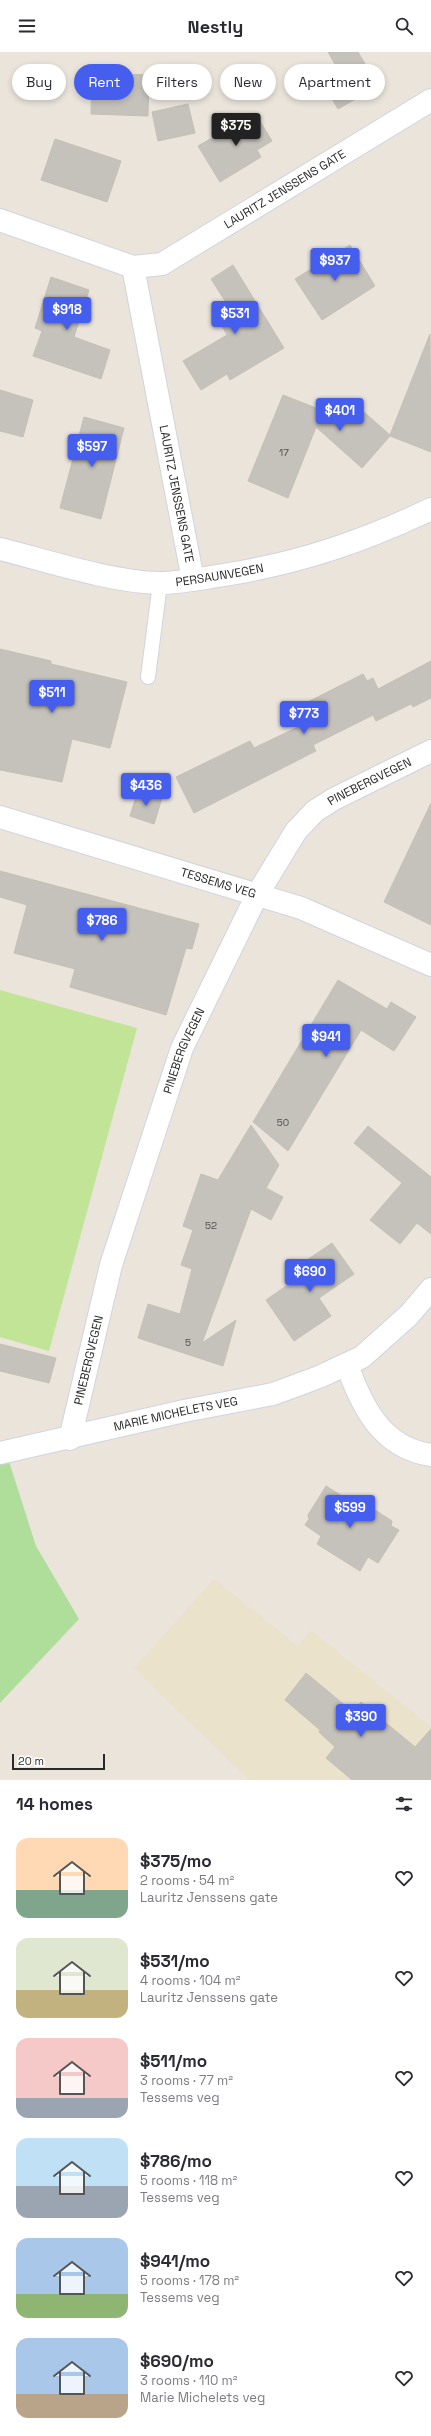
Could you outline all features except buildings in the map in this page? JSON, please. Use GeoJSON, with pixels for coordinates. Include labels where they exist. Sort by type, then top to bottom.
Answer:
{"type":"FeatureCollection","features":[{"type":"Feature","properties":{"kind":"street","name":"LAURITZ JENSSENS GATE"},"geometry":{"type":"LineString","coordinates":[[0,220],[134,267],[162,264],[431,100]]}},
{"type":"Feature","properties":{"kind":"street","name":"LAURITZ JENSSENS GATE"},"geometry":{"type":"LineString","coordinates":[[134,267],[193,580]]}},
{"type":"Feature","properties":{"kind":"street","name":"PERSAUNVEGEN"},"geometry":{"type":"LineString","coordinates":[[0,549],[103,575],[160,583],[193,580],[258,569],[323,553],[380,533],[431,509]]}},
{"type":"Feature","properties":{"kind":"street","name":"PINEBERGVEGEN"},"geometry":{"type":"LineString","coordinates":[[70,1439],[111,1265],[182,1048],[257,895],[296,831],[315,811],[334,799],[431,751]]}},
{"type":"Feature","properties":{"kind":"street","name":"TESSEMS VEG"},"geometry":{"type":"LineString","coordinates":[[0,817],[301,908],[431,965]]}},
{"type":"Feature","properties":{"kind":"street","name":"MARIE MICHELETS VEG"},"geometry":{"type":"LineString","coordinates":[[0,1454],[70,1439],[184,1411],[273,1394],[347,1365],[362,1357],[404,1320],[431,1289]]}},
{"type":"Feature","properties":{"kind":"street"},"geometry":{"type":"LineString","coordinates":[[347,1365],[359,1398],[382,1430],[401,1447],[431,1456]]}},
{"type":"Feature","properties":{"kind":"lane"},"geometry":{"type":"LineString","coordinates":[[148,677],[160,583]]}},
{"type":"Feature","properties":{"kind":"shaded area"},"geometry":{"type":"Polygon","coordinates":[[[214,1579],[298,1646],[311,1630],[431,1727],[431,1780],[249,1780],[134,1668],[214,1579]]]}},
{"type":"Feature","properties":{"kind":"green space"},"geometry":{"type":"Polygon","coordinates":[[[0,990],[137,1028],[49,1351],[0,1337],[0,990]]]}},
{"type":"Feature","properties":{"kind":"green space"},"geometry":{"type":"Polygon","coordinates":[[[6,1452],[36,1546],[79,1619],[0,1703],[0,1453],[6,1452]]]}}]}
